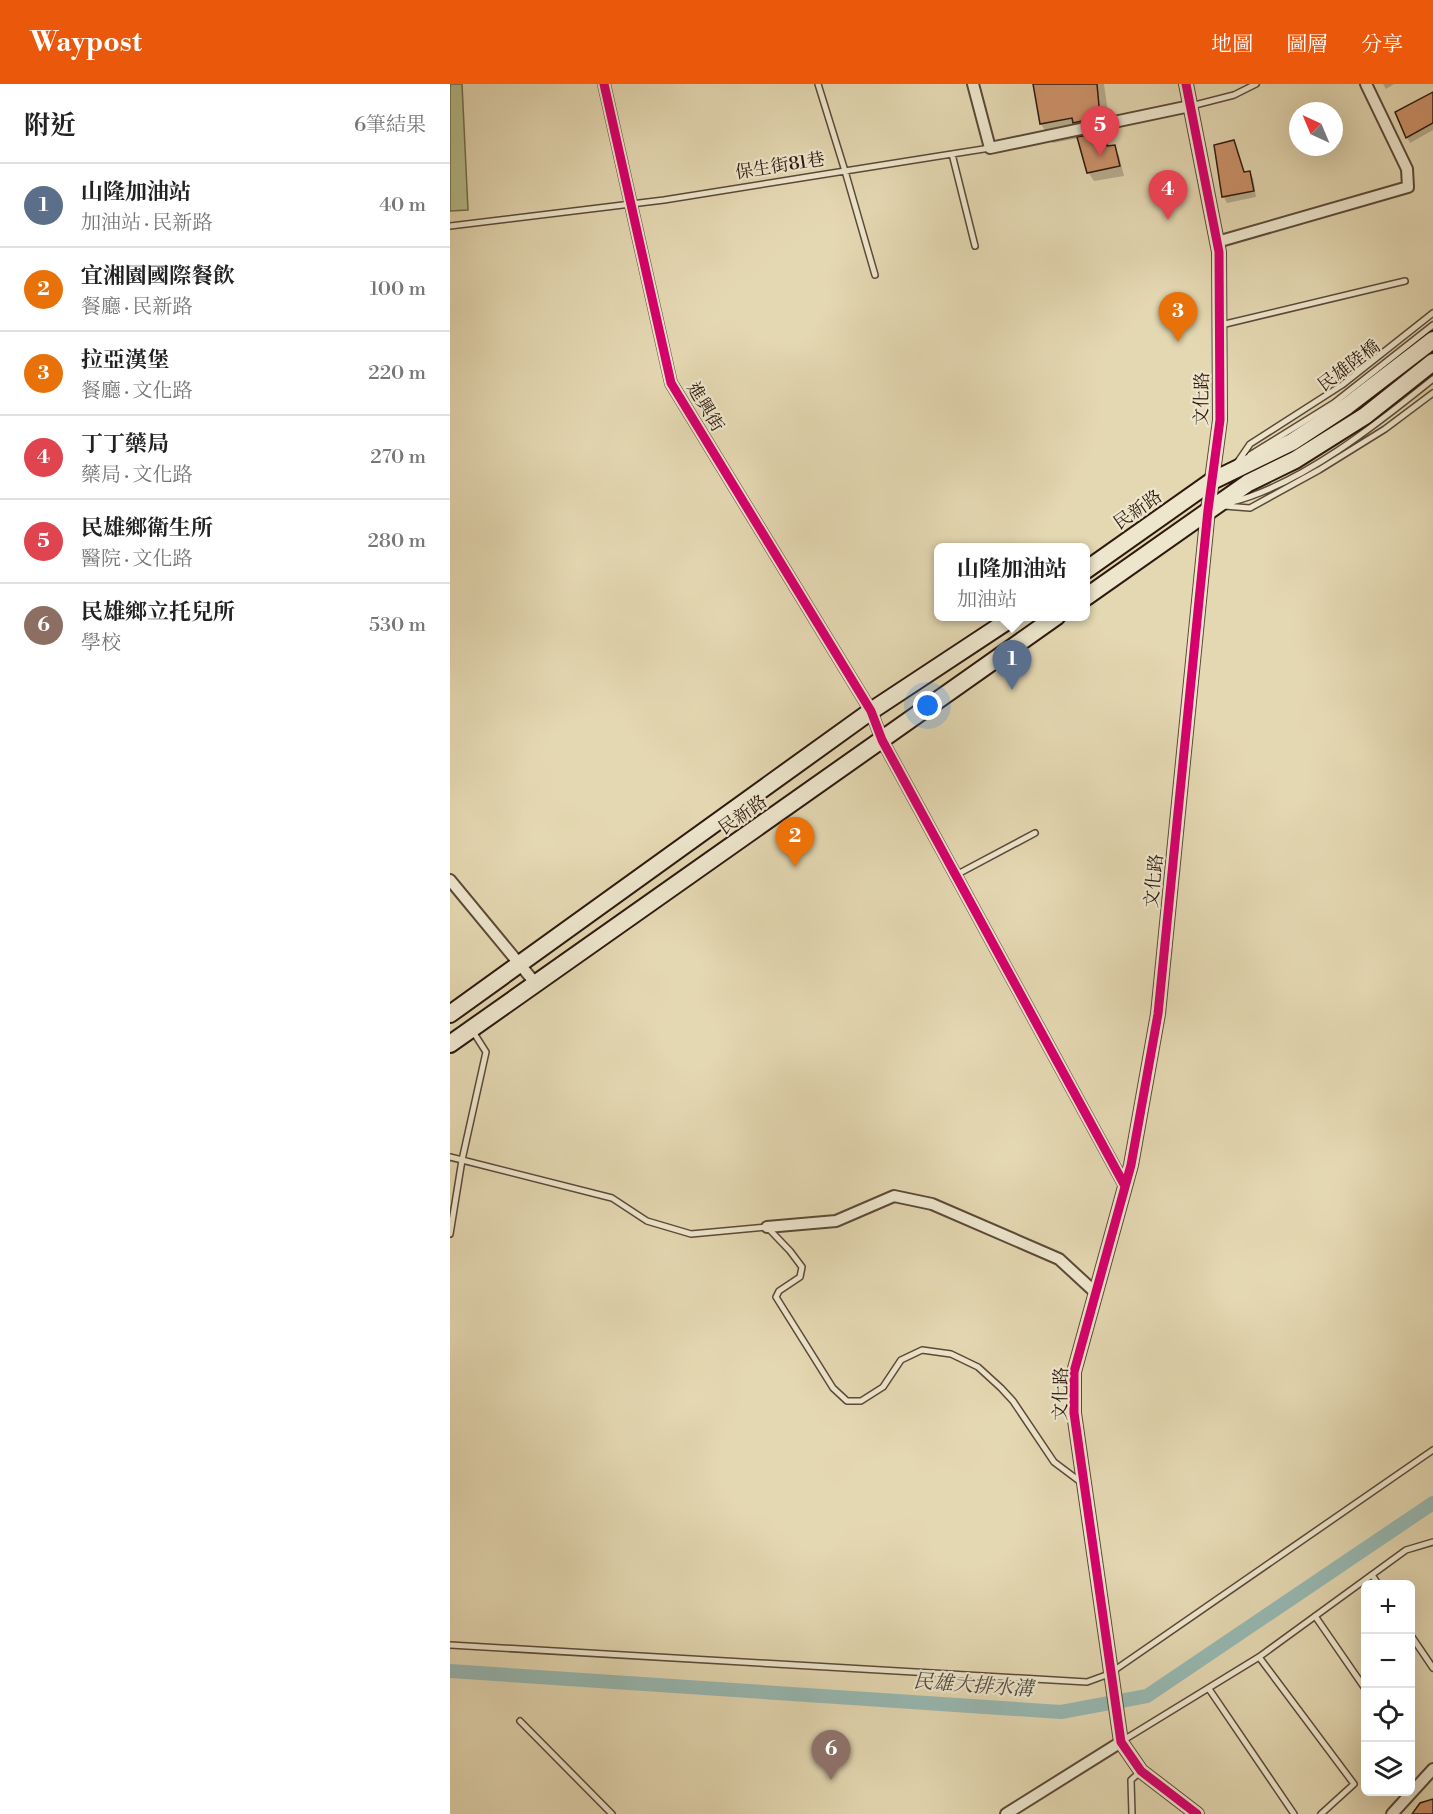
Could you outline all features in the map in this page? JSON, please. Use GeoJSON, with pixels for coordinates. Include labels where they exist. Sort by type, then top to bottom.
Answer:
{"type":"FeatureCollection","features":[{"type":"Feature","properties":{"kind":"main road","name":"民雄陸橋"},"geometry":{"type":"LineString","coordinates":[[1288,438],[1347,406],[1433,340]]}},
{"type":"Feature","properties":{"kind":"main road"},"geometry":{"type":"LineString","coordinates":[[1090,594],[1248,483],[1299,465],[1433,362]]}},
{"type":"Feature","properties":{"kind":"main road","name":"民新路"},"geometry":{"type":"LineString","coordinates":[[1090,567],[1212,481],[1288,438]]}},
{"type":"Feature","properties":{"kind":"main road","name":"民新路"},"geometry":{"type":"LineString","coordinates":[[450,1014],[871,711],[1007,621]]}},
{"type":"Feature","properties":{"kind":"main road","name":"民新路"},"geometry":{"type":"LineString","coordinates":[[450,1044],[1050,621]]}},
{"type":"Feature","properties":{"kind":"street","name":"進興街"},"geometry":{"type":"LineString","coordinates":[[604,84],[671,383],[871,711],[882,740],[1125,1186]]}},
{"type":"Feature","properties":{"kind":"street"},"geometry":{"type":"LineString","coordinates":[[973,84],[990,148],[1190,106]]}},
{"type":"Feature","properties":{"kind":"street","name":"文化路"},"geometry":{"type":"LineString","coordinates":[[1120,1742],[1074,1413],[1074,1372],[1125,1186],[1158,1014],[1220,420],[1217,242],[1186,84]]}},
{"type":"Feature","properties":{"kind":"street"},"geometry":{"type":"LineString","coordinates":[[1217,242],[1408,187],[1407,170],[1365,84]]}},
{"type":"Feature","properties":{"kind":"street"},"geometry":{"type":"LineString","coordinates":[[450,880],[536,984]]}},
{"type":"Feature","properties":{"kind":"street"},"geometry":{"type":"LineString","coordinates":[[767,1227],[836,1221],[894,1196],[923,1202],[1059,1259],[1096,1293]]}},
{"type":"Feature","properties":{"kind":"street"},"geometry":{"type":"LineString","coordinates":[[1006,1814],[1120,1742],[1141,1771],[1197,1814]]}},
{"type":"Feature","properties":{"kind":"street"},"geometry":{"type":"LineString","coordinates":[[1392,1814],[1433,1768]]}},
{"type":"Feature","properties":{"kind":"lane","name":"保生街81巷"},"geometry":{"type":"LineString","coordinates":[[450,226],[629,202],[664,200],[845,171],[818,84]]}},
{"type":"Feature","properties":{"kind":"lane"},"geometry":{"type":"LineString","coordinates":[[1190,106],[1234,95],[1256,84]]}},
{"type":"Feature","properties":{"kind":"lane"},"geometry":{"type":"LineString","coordinates":[[875,275],[845,171],[990,148]]}},
{"type":"Feature","properties":{"kind":"lane"},"geometry":{"type":"LineString","coordinates":[[952,154],[975,246]]}},
{"type":"Feature","properties":{"kind":"lane"},"geometry":{"type":"LineString","coordinates":[[1219,326],[1405,280]]}},
{"type":"Feature","properties":{"kind":"lane"},"geometry":{"type":"LineString","coordinates":[[1233,469],[1250,444],[1342,385],[1433,313]]}},
{"type":"Feature","properties":{"kind":"lane","name":"民雄陸橋"},"geometry":{"type":"LineString","coordinates":[[1288,438],[1433,325]]}},
{"type":"Feature","properties":{"kind":"lane"},"geometry":{"type":"LineString","coordinates":[[1299,465],[1380,421],[1433,379]]}},
{"type":"Feature","properties":{"kind":"lane"},"geometry":{"type":"LineString","coordinates":[[1212,508],[1250,508],[1319,470],[1385,429],[1433,393]]}},
{"type":"Feature","properties":{"kind":"lane"},"geometry":{"type":"LineString","coordinates":[[956,875],[1035,833]]}},
{"type":"Feature","properties":{"kind":"lane"},"geometry":{"type":"LineString","coordinates":[[450,1234],[462,1160],[486,1053],[471,1029]]}},
{"type":"Feature","properties":{"kind":"lane"},"geometry":{"type":"LineString","coordinates":[[450,1157],[612,1198],[647,1221],[691,1234],[767,1227],[802,1267],[800,1277],[779,1291],[776,1297],[833,1388],[847,1401],[861,1401],[883,1387],[900,1360],[922,1350],[951,1354],[978,1367],[1001,1388],[1013,1401],[1054,1462],[1083,1484]]}},
{"type":"Feature","properties":{"kind":"lane"},"geometry":{"type":"LineString","coordinates":[[450,1645],[1087,1682],[1109,1674],[1433,1450]]}},
{"type":"Feature","properties":{"kind":"lane"},"geometry":{"type":"LineString","coordinates":[[1120,1742],[1259,1657],[1407,1550],[1433,1542]]}},
{"type":"Feature","properties":{"kind":"lane"},"geometry":{"type":"LineString","coordinates":[[1372,1575],[1375,1580]]}},
{"type":"Feature","properties":{"kind":"lane"},"geometry":{"type":"LineString","coordinates":[[1315,1616],[1364,1688]]}},
{"type":"Feature","properties":{"kind":"lane"},"geometry":{"type":"LineString","coordinates":[[1415,1641],[1433,1668]]}},
{"type":"Feature","properties":{"kind":"lane"},"geometry":{"type":"LineString","coordinates":[[1259,1657],[1354,1784],[1321,1814]]}},
{"type":"Feature","properties":{"kind":"lane"},"geometry":{"type":"LineString","coordinates":[[1209,1689],[1294,1814]]}},
{"type":"Feature","properties":{"kind":"lane"},"geometry":{"type":"LineString","coordinates":[[520,1721],[612,1814]]}},
{"type":"Feature","properties":{"kind":"lane"},"geometry":{"type":"LineString","coordinates":[[1132,1814],[1131,1780],[1141,1771]]}},
{"type":"Feature","properties":{"kind":"green space"},"geometry":{"type":"Polygon","coordinates":[[[450,84],[462,84],[468,210],[450,211],[450,84]]]}},
{"type":"Feature","properties":{"kind":"building"},"geometry":{"type":"Polygon","coordinates":[[[1033,84],[1097,84],[1100,117],[1073,123],[1072,118],[1040,124],[1033,84]]]}},
{"type":"Feature","properties":{"kind":"building"},"geometry":{"type":"Polygon","coordinates":[[[1433,92],[1433,123],[1406,138],[1395,112],[1433,92]]]}},
{"type":"Feature","properties":{"kind":"building"},"geometry":{"type":"Polygon","coordinates":[[[1104,132],[1107,146],[1115,145],[1120,166],[1087,173],[1077,137],[1104,132]]]}},
{"type":"Feature","properties":{"kind":"building"},"geometry":{"type":"Polygon","coordinates":[[[1234,140],[1244,172],[1250,171],[1254,191],[1222,197],[1214,145],[1234,140]]]}},
{"type":"Feature","properties":{"kind":"building"},"geometry":{"type":"Polygon","coordinates":[[[1433,1799],[1433,1814],[1412,1814],[1420,1803],[1433,1799]]]}},
{"type":"Feature","properties":{"kind":"waterway","name":"民雄大排水溝"},"geometry":{"type":"LineString","coordinates":[[450,1671],[1061,1712],[1147,1696],[1433,1503]]}},
{"type":"Feature","properties":{"kind":"cycle path"},"geometry":{"type":"LineString","coordinates":[[604,84],[671,383],[871,711],[882,740],[1125,1186]]}},
{"type":"Feature","properties":{"kind":"cycle path"},"geometry":{"type":"LineString","coordinates":[[1186,84],[1219,252],[1220,420],[1208,510],[1158,1014],[1131,1165],[1074,1372],[1074,1413],[1121,1742],[1141,1771],[1197,1814]]}},
{"type":"Feature","properties":{"kind":"place","name":"民雄鄉衛生所"},"geometry":{"type":"Point","coordinates":[1100,156]}},
{"type":"Feature","properties":{"kind":"place","name":"丁丁藥局"},"geometry":{"type":"Point","coordinates":[1168,220]}},
{"type":"Feature","properties":{"kind":"place","name":"拉亞漢堡"},"geometry":{"type":"Point","coordinates":[1178,342]}},
{"type":"Feature","properties":{"kind":"place","name":"山隆加油站"},"geometry":{"type":"Point","coordinates":[1012,690]}},
{"type":"Feature","properties":{"kind":"place","name":"宜湘園國際餐飲"},"geometry":{"type":"Point","coordinates":[795,867]}},
{"type":"Feature","properties":{"kind":"place","name":"民雄鄉立托兒所"},"geometry":{"type":"Point","coordinates":[831,1780]}}]}
